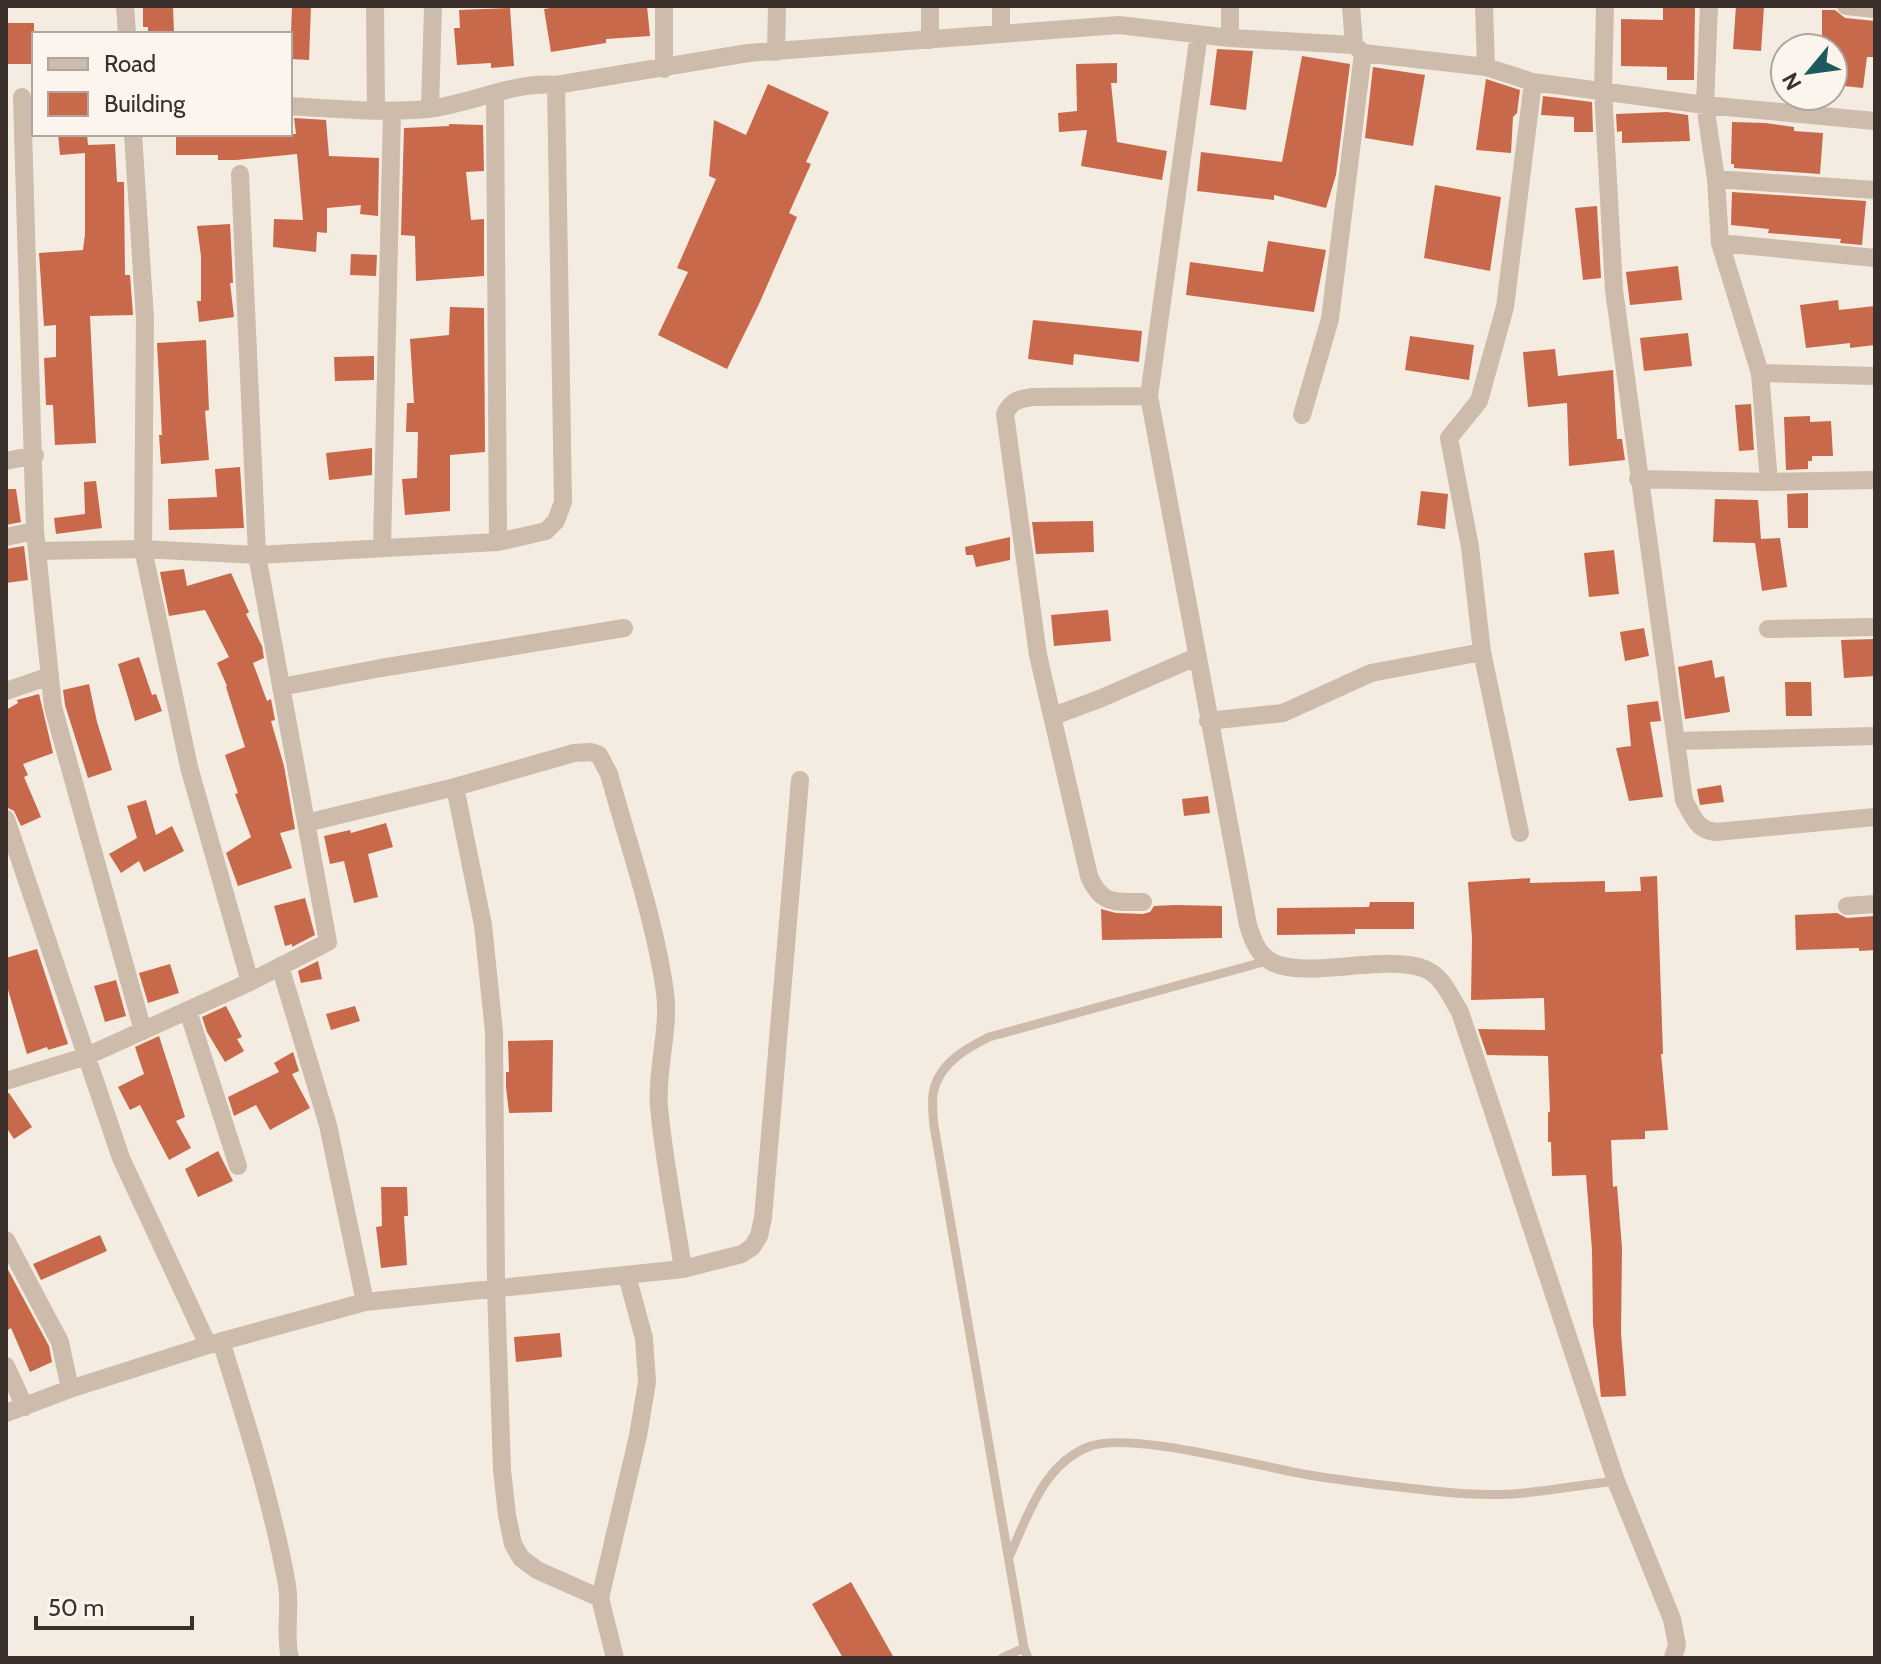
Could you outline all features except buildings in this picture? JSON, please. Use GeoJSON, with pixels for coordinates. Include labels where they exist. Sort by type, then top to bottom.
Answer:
{"type":"FeatureCollection","features":[{"type":"Feature","properties":{"kind":"street"},"geometry":{"type":"LineString","coordinates":[[125,6],[127,32]]}},
{"type":"Feature","properties":{"kind":"street"},"geometry":{"type":"LineString","coordinates":[[375,6],[384,111],[382,547]]}},
{"type":"Feature","properties":{"kind":"street"},"geometry":{"type":"LineString","coordinates":[[430,109],[433,6]]}},
{"type":"Feature","properties":{"kind":"street"},"geometry":{"type":"LineString","coordinates":[[664,6],[664,69]]}},
{"type":"Feature","properties":{"kind":"street"},"geometry":{"type":"LineString","coordinates":[[776,52],[777,6]]}},
{"type":"Feature","properties":{"kind":"street"},"geometry":{"type":"LineString","coordinates":[[930,6],[930,40]]}},
{"type":"Feature","properties":{"kind":"street"},"geometry":{"type":"LineString","coordinates":[[1001,6],[1001,34]]}},
{"type":"Feature","properties":{"kind":"street"},"geometry":{"type":"LineString","coordinates":[[1230,6],[1230,38]]}},
{"type":"Feature","properties":{"kind":"street"},"geometry":{"type":"LineString","coordinates":[[1302,415],[1330,319],[1358,49],[1351,6]]}},
{"type":"Feature","properties":{"kind":"street"},"geometry":{"type":"LineString","coordinates":[[1484,6],[1486,67]]}},
{"type":"Feature","properties":{"kind":"street"},"geometry":{"type":"LineString","coordinates":[[1605,6],[1603,90],[1614,290],[1684,800],[1704,831],[1875,817]]}},
{"type":"Feature","properties":{"kind":"street"},"geometry":{"type":"LineString","coordinates":[[1709,6],[1705,105],[1716,179],[1720,243],[1760,373],[1769,482]]}},
{"type":"Feature","properties":{"kind":"street"},"geometry":{"type":"LineString","coordinates":[[1846,6],[1875,9]]}},
{"type":"Feature","properties":{"kind":"street"},"geometry":{"type":"LineString","coordinates":[[292,106],[384,111],[430,109],[537,83],[556,85],[748,53],[1001,34],[1120,15],[1199,34],[1358,49],[1486,67],[1533,82],[1705,105],[1875,121]]}},
{"type":"Feature","properties":{"kind":"street"},"geometry":{"type":"LineString","coordinates":[[1199,34],[1149,396],[1248,925],[1255,946],[1268,961],[1287,968],[1393,965],[1426,969],[1442,982],[1465,1027],[1616,1481],[1672,1619],[1677,1645],[1673,1658]]}},
{"type":"Feature","properties":{"kind":"street"},"geometry":{"type":"LineString","coordinates":[[1520,833],[1482,652],[1470,547],[1449,438],[1479,401],[1505,307],[1533,82]]}},
{"type":"Feature","properties":{"kind":"street"},"geometry":{"type":"LineString","coordinates":[[37,551],[143,549],[257,555],[498,542],[546,531],[556,521],[563,502],[556,85]]}},
{"type":"Feature","properties":{"kind":"street"},"geometry":{"type":"LineString","coordinates":[[495,95],[498,542]]}},
{"type":"Feature","properties":{"kind":"street"},"geometry":{"type":"LineString","coordinates":[[21,97],[35,455],[35,531],[53,707],[143,1031]]}},
{"type":"Feature","properties":{"kind":"street"},"geometry":{"type":"LineString","coordinates":[[133,136],[145,319],[143,549],[189,767],[250,982]]}},
{"type":"Feature","properties":{"kind":"street"},"geometry":{"type":"LineString","coordinates":[[6,1081],[87,1056],[250,982],[328,942],[257,555],[240,174]]}},
{"type":"Feature","properties":{"kind":"street"},"geometry":{"type":"LineString","coordinates":[[1716,179],[1875,190]]}},
{"type":"Feature","properties":{"kind":"street"},"geometry":{"type":"LineString","coordinates":[[1720,243],[1875,258]]}},
{"type":"Feature","properties":{"kind":"street"},"geometry":{"type":"LineString","coordinates":[[1760,373],[1875,376]]}},
{"type":"Feature","properties":{"kind":"street"},"geometry":{"type":"LineString","coordinates":[[1143,902],[1111,902],[1094,887],[1038,655],[1005,414],[1009,405],[1018,399],[1033,397],[1149,396]]}},
{"type":"Feature","properties":{"kind":"street"},"geometry":{"type":"LineString","coordinates":[[6,461],[35,455]]}},
{"type":"Feature","properties":{"kind":"street"},"geometry":{"type":"LineString","coordinates":[[1638,479],[1769,482],[1875,480]]}},
{"type":"Feature","properties":{"kind":"street"},"geometry":{"type":"LineString","coordinates":[[6,537],[35,531]]}},
{"type":"Feature","properties":{"kind":"street"},"geometry":{"type":"LineString","coordinates":[[1768,629],[1875,627]]}},
{"type":"Feature","properties":{"kind":"street"},"geometry":{"type":"LineString","coordinates":[[281,687],[624,628]]}},
{"type":"Feature","properties":{"kind":"street"},"geometry":{"type":"LineString","coordinates":[[1208,721],[1283,713],[1371,673],[1482,652]]}},
{"type":"Feature","properties":{"kind":"street"},"geometry":{"type":"LineString","coordinates":[[1053,716],[1196,657]]}},
{"type":"Feature","properties":{"kind":"street"},"geometry":{"type":"LineString","coordinates":[[6,691],[50,676]]}},
{"type":"Feature","properties":{"kind":"street"},"geometry":{"type":"LineString","coordinates":[[1676,741],[1875,736]]}},
{"type":"Feature","properties":{"kind":"street"},"geometry":{"type":"LineString","coordinates":[[306,823],[455,787],[574,753],[599,755],[604,762],[658,954],[664,990],[667,1016],[659,1077],[659,1106],[683,1269]]}},
{"type":"Feature","properties":{"kind":"street"},"geometry":{"type":"LineString","coordinates":[[6,1413],[214,1343],[365,1302],[683,1269],[742,1254],[752,1247],[759,1236],[800,780]]}},
{"type":"Feature","properties":{"kind":"street"},"geometry":{"type":"LineString","coordinates":[[455,787],[483,925],[494,1032],[496,1288],[502,1470],[513,1544],[521,1558],[537,1570],[600,1598]]}},
{"type":"Feature","properties":{"kind":"street"},"geometry":{"type":"LineString","coordinates":[[6,819],[121,1158],[214,1343],[255,1448],[281,1556],[290,1609],[290,1658]]}},
{"type":"Feature","properties":{"kind":"street"},"geometry":{"type":"LineString","coordinates":[[1847,906],[1875,904]]}},
{"type":"Feature","properties":{"kind":"street"},"geometry":{"type":"LineString","coordinates":[[280,966],[328,1125],[365,1302]]}},
{"type":"Feature","properties":{"kind":"street"},"geometry":{"type":"LineString","coordinates":[[188,1011],[238,1166]]}},
{"type":"Feature","properties":{"kind":"street"},"geometry":{"type":"LineString","coordinates":[[6,1240],[60,1342],[70,1389]]}},
{"type":"Feature","properties":{"kind":"street"},"geometry":{"type":"LineString","coordinates":[[615,1658],[600,1598],[638,1436],[647,1382],[644,1338],[627,1276]]}},
{"type":"Feature","properties":{"kind":"street"},"geometry":{"type":"LineString","coordinates":[[6,1366],[25,1407]]}},
{"type":"Feature","properties":{"kind":"lane"},"geometry":{"type":"LineString","coordinates":[[1002,1658],[1026,1653],[934,1126],[933,1092],[944,1068],[962,1050],[989,1037],[1268,961]]}},
{"type":"Feature","properties":{"kind":"lane"},"geometry":{"type":"LineString","coordinates":[[1008,1558],[1041,1488],[1055,1469],[1071,1455],[1090,1445],[1114,1442],[1147,1444],[1308,1475],[1449,1492],[1512,1494],[1616,1481]]}}]}
